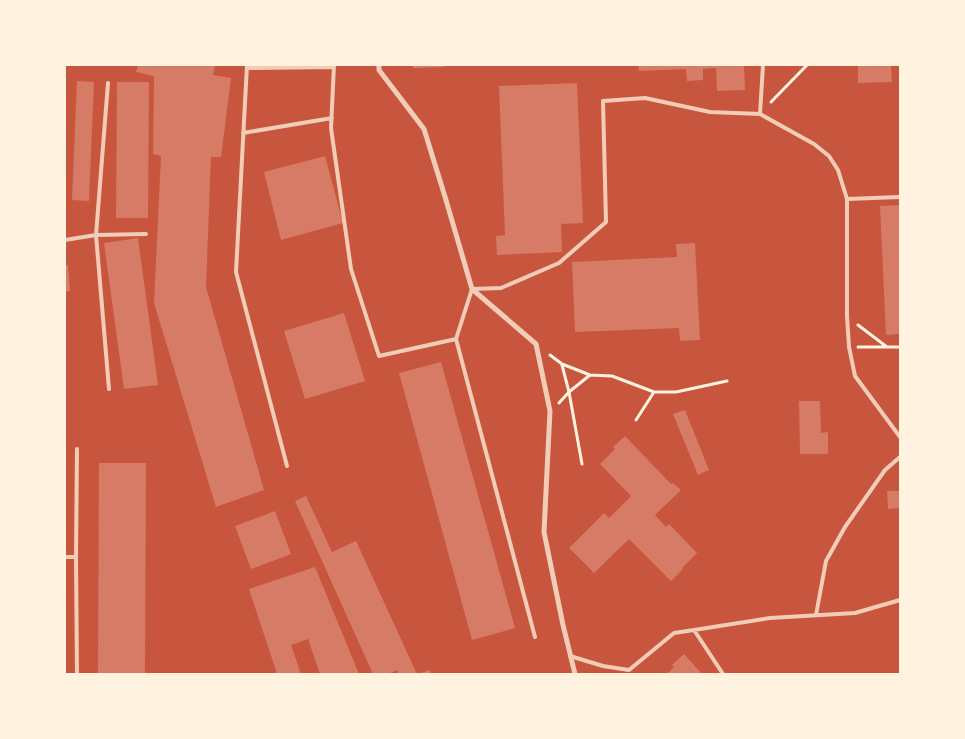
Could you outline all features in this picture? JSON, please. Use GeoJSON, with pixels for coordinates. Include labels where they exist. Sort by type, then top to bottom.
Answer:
{"type":"FeatureCollection","features":[{"type":"Feature","properties":{"kind":"street"},"geometry":{"type":"LineString","coordinates":[[378,65],[379,70],[424,128],[472,289],[536,344],[550,412],[544,532],[575,674]]}},
{"type":"Feature","properties":{"kind":"lane"},"geometry":{"type":"LineString","coordinates":[[760,114],[762,65]]}},
{"type":"Feature","properties":{"kind":"lane"},"geometry":{"type":"LineString","coordinates":[[287,466],[236,272],[247,66],[334,66],[331,128],[351,269],[379,356],[456,339]]}},
{"type":"Feature","properties":{"kind":"lane"},"geometry":{"type":"LineString","coordinates":[[108,82],[96,235],[109,389]]}},
{"type":"Feature","properties":{"kind":"lane"},"geometry":{"type":"LineString","coordinates":[[535,637],[456,339],[472,289],[501,288],[559,263],[606,222],[603,101],[645,98],[710,112],[760,114],[814,144],[829,156],[838,170],[847,199],[847,316],[849,347],[855,376],[900,438]]}},
{"type":"Feature","properties":{"kind":"lane"},"geometry":{"type":"LineString","coordinates":[[243,133],[332,118]]}},
{"type":"Feature","properties":{"kind":"lane"},"geometry":{"type":"LineString","coordinates":[[847,199],[900,197]]}},
{"type":"Feature","properties":{"kind":"lane"},"geometry":{"type":"LineString","coordinates":[[65,240],[96,235],[146,234]]}},
{"type":"Feature","properties":{"kind":"lane"},"geometry":{"type":"LineString","coordinates":[[77,674],[76,557],[78,449]]}},
{"type":"Feature","properties":{"kind":"lane"},"geometry":{"type":"LineString","coordinates":[[816,615],[826,561],[846,527],[885,470],[900,457]]}},
{"type":"Feature","properties":{"kind":"lane"},"geometry":{"type":"LineString","coordinates":[[65,557],[76,557]]}},
{"type":"Feature","properties":{"kind":"lane"},"geometry":{"type":"LineString","coordinates":[[570,656],[603,666],[629,670],[674,633],[770,618],[855,613],[900,600]]}},
{"type":"Feature","properties":{"kind":"lane"},"geometry":{"type":"LineString","coordinates":[[694,630],[723,674]]}},
{"type":"Feature","properties":{"kind":"path"},"geometry":{"type":"LineString","coordinates":[[760,114],[807,65]]}},
{"type":"Feature","properties":{"kind":"path"},"geometry":{"type":"LineString","coordinates":[[847,316],[887,347]]}},
{"type":"Feature","properties":{"kind":"path"},"geometry":{"type":"LineString","coordinates":[[849,347],[900,346]]}},
{"type":"Feature","properties":{"kind":"path"},"geometry":{"type":"LineString","coordinates":[[582,464],[562,364],[590,375],[612,376],[654,392],[676,392],[727,381]]}},
{"type":"Feature","properties":{"kind":"path"},"geometry":{"type":"LineString","coordinates":[[550,412],[569,392],[590,375]]}},
{"type":"Feature","properties":{"kind":"path"},"geometry":{"type":"LineString","coordinates":[[636,420],[654,392]]}},
{"type":"Feature","properties":{"kind":"building"},"geometry":{"type":"Polygon","coordinates":[[[138,65],[215,65],[213,75],[231,78],[221,157],[211,157],[206,287],[264,490],[216,507],[154,303],[161,156],[153,154],[154,76],[136,72],[138,65]]]}},
{"type":"Feature","properties":{"kind":"building"},"geometry":{"type":"Polygon","coordinates":[[[413,65],[445,65],[445,67],[413,68],[413,65]]]}},
{"type":"Feature","properties":{"kind":"building"},"geometry":{"type":"Polygon","coordinates":[[[638,65],[744,65],[745,90],[717,91],[716,68],[703,69],[703,80],[687,81],[686,69],[639,71],[638,65]]]}},
{"type":"Feature","properties":{"kind":"building"},"geometry":{"type":"Polygon","coordinates":[[[858,65],[891,65],[892,82],[858,83],[858,65]]]}},
{"type":"Feature","properties":{"kind":"building"},"geometry":{"type":"Polygon","coordinates":[[[77,81],[94,82],[89,201],[72,200],[77,81]]]}},
{"type":"Feature","properties":{"kind":"building"},"geometry":{"type":"Polygon","coordinates":[[[117,82],[149,82],[148,218],[116,218],[117,82]]]}},
{"type":"Feature","properties":{"kind":"building"},"geometry":{"type":"Polygon","coordinates":[[[577,83],[583,223],[561,224],[562,252],[497,255],[496,236],[505,235],[499,86],[577,83]]]}},
{"type":"Feature","properties":{"kind":"building"},"geometry":{"type":"Polygon","coordinates":[[[325,156],[343,223],[281,240],[264,172],[325,156]]]}},
{"type":"Feature","properties":{"kind":"building"},"geometry":{"type":"Polygon","coordinates":[[[900,205],[900,334],[886,335],[880,206],[900,205]]]}},
{"type":"Feature","properties":{"kind":"building"},"geometry":{"type":"Polygon","coordinates":[[[138,238],[158,385],[124,389],[104,243],[138,238]]]}},
{"type":"Feature","properties":{"kind":"building"},"geometry":{"type":"Polygon","coordinates":[[[695,243],[700,340],[680,341],[679,328],[575,332],[572,262],[677,257],[676,244],[695,243]]]}},
{"type":"Feature","properties":{"kind":"building"},"geometry":{"type":"Polygon","coordinates":[[[65,265],[68,265],[70,291],[65,292],[65,265]]]}},
{"type":"Feature","properties":{"kind":"building"},"geometry":{"type":"Polygon","coordinates":[[[344,313],[365,381],[305,399],[284,331],[344,313]]]}},
{"type":"Feature","properties":{"kind":"building"},"geometry":{"type":"Polygon","coordinates":[[[441,362],[515,628],[472,640],[399,373],[441,362]]]}},
{"type":"Feature","properties":{"kind":"building"},"geometry":{"type":"Polygon","coordinates":[[[799,401],[820,401],[821,433],[828,432],[828,454],[800,454],[799,401]]]}},
{"type":"Feature","properties":{"kind":"building"},"geometry":{"type":"Polygon","coordinates":[[[685,410],[709,470],[698,475],[673,414],[685,410]]]}},
{"type":"Feature","properties":{"kind":"building"},"geometry":{"type":"Polygon","coordinates":[[[625,436],[671,484],[673,483],[681,490],[655,515],[666,527],[669,524],[697,553],[671,581],[629,539],[594,573],[569,548],[604,513],[609,518],[631,496],[600,464],[615,449],[613,447],[625,436]]]}},
{"type":"Feature","properties":{"kind":"building"},"geometry":{"type":"Polygon","coordinates":[[[99,463],[146,463],[145,674],[98,674],[99,463]]]}},
{"type":"Feature","properties":{"kind":"building"},"geometry":{"type":"Polygon","coordinates":[[[887,491],[900,491],[900,508],[888,509],[887,491]]]}},
{"type":"Feature","properties":{"kind":"building"},"geometry":{"type":"Polygon","coordinates":[[[306,496],[332,552],[356,541],[417,674],[398,674],[397,670],[388,674],[373,674],[295,501],[306,496]]]}},
{"type":"Feature","properties":{"kind":"building"},"geometry":{"type":"Polygon","coordinates":[[[275,511],[291,554],[251,569],[235,526],[275,511]]]}},
{"type":"Feature","properties":{"kind":"building"},"geometry":{"type":"Polygon","coordinates":[[[315,567],[359,674],[320,674],[308,639],[291,645],[301,674],[277,674],[249,589],[315,567]]]}},
{"type":"Feature","properties":{"kind":"building"},"geometry":{"type":"Polygon","coordinates":[[[684,654],[702,674],[667,674],[674,667],[672,665],[684,654]]]}},
{"type":"Feature","properties":{"kind":"building"},"geometry":{"type":"Polygon","coordinates":[[[429,670],[431,674],[419,674],[429,670]]]}}]}
